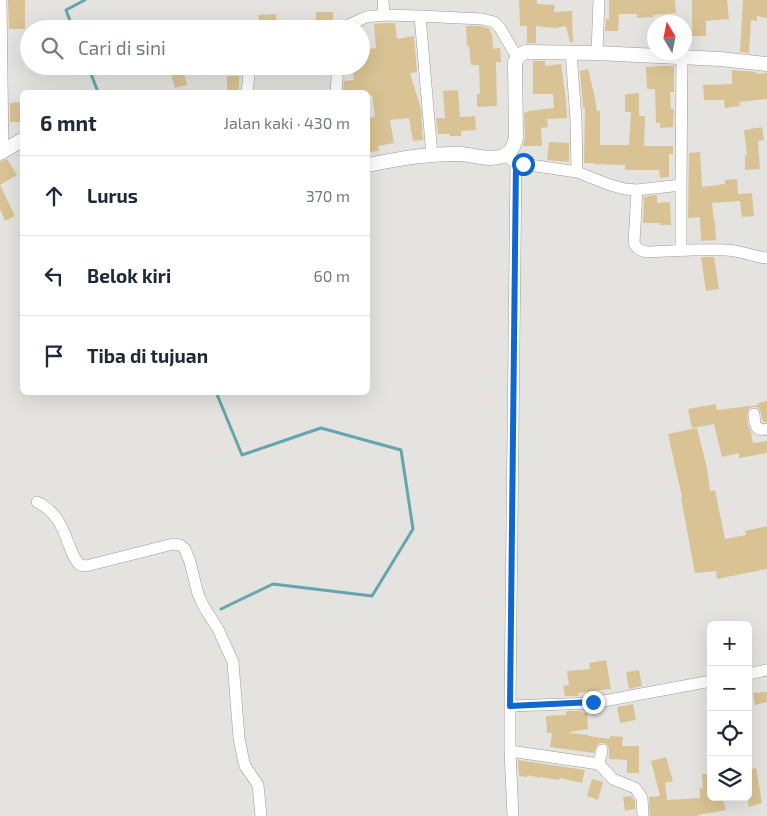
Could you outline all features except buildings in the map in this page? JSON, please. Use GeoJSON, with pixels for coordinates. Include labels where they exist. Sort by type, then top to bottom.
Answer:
{"type":"FeatureCollection","features":[{"type":"Feature","properties":{"kind":"street"},"geometry":{"type":"LineString","coordinates":[[1,0],[2,152]]}},
{"type":"Feature","properties":{"kind":"street"},"geometry":{"type":"LineString","coordinates":[[382,0],[384,16]]}},
{"type":"Feature","properties":{"kind":"street"},"geometry":{"type":"LineString","coordinates":[[597,53],[599,0]]}},
{"type":"Feature","properties":{"kind":"street"},"geometry":{"type":"LineString","coordinates":[[420,16],[432,155]]}},
{"type":"Feature","properties":{"kind":"street"},"geometry":{"type":"LineString","coordinates":[[360,20],[366,17],[420,16],[494,22],[500,28],[517,57]]}},
{"type":"Feature","properties":{"kind":"street"},"geometry":{"type":"LineString","coordinates":[[513,816],[510,751],[509,152],[514,146],[516,138],[514,67],[517,57],[534,51],[647,56]]}},
{"type":"Feature","properties":{"kind":"street"},"geometry":{"type":"LineString","coordinates":[[572,52],[577,172]]}},
{"type":"Feature","properties":{"kind":"street"},"geometry":{"type":"LineString","coordinates":[[692,58],[767,64]]}},
{"type":"Feature","properties":{"kind":"street"},"geometry":{"type":"LineString","coordinates":[[681,251],[682,60]]}},
{"type":"Feature","properties":{"kind":"street"},"geometry":{"type":"LineString","coordinates":[[247,90],[249,75]]}},
{"type":"Feature","properties":{"kind":"street"},"geometry":{"type":"LineString","coordinates":[[336,90],[337,75]]}},
{"type":"Feature","properties":{"kind":"street"},"geometry":{"type":"LineString","coordinates":[[2,152],[20,141]]}},
{"type":"Feature","properties":{"kind":"street"},"geometry":{"type":"LineString","coordinates":[[370,165],[420,156],[461,154],[510,158],[577,172],[625,189],[637,190],[681,185]]}},
{"type":"Feature","properties":{"kind":"street"},"geometry":{"type":"LineString","coordinates":[[637,190],[634,243],[642,251],[727,250],[747,253],[759,258],[767,258]]}},
{"type":"Feature","properties":{"kind":"street"},"geometry":{"type":"LineString","coordinates":[[754,414],[757,428],[767,429]]}},
{"type":"Feature","properties":{"kind":"street"},"geometry":{"type":"LineString","coordinates":[[37,502],[57,517],[75,561],[80,565],[86,566],[173,544],[180,545],[185,549],[198,594],[204,608],[218,629],[233,662],[242,758],[258,785],[261,816]]}},
{"type":"Feature","properties":{"kind":"street"},"geometry":{"type":"LineString","coordinates":[[752,673],[767,670]]}},
{"type":"Feature","properties":{"kind":"street"},"geometry":{"type":"LineString","coordinates":[[510,706],[593,702],[707,681]]}},
{"type":"Feature","properties":{"kind":"street"},"geometry":{"type":"LineString","coordinates":[[599,764],[602,750]]}},
{"type":"Feature","properties":{"kind":"street"},"geometry":{"type":"LineString","coordinates":[[510,751],[599,764],[613,780],[635,788],[642,798],[643,816]]}},
{"type":"Feature","properties":{"kind":"waterway"},"geometry":{"type":"LineString","coordinates":[[70,20],[66,10],[85,0]]}},
{"type":"Feature","properties":{"kind":"waterway"},"geometry":{"type":"LineString","coordinates":[[91,75],[97,90]]}},
{"type":"Feature","properties":{"kind":"waterway"},"geometry":{"type":"LineString","coordinates":[[217,395],[242,455],[321,428],[401,450],[413,529],[372,596],[273,584],[221,609]]}},
{"type":"Feature","properties":{"kind":"route"},"geometry":{"type":"LineString","coordinates":[[523,164],[516,162],[510,706],[593,702]]}}]}
